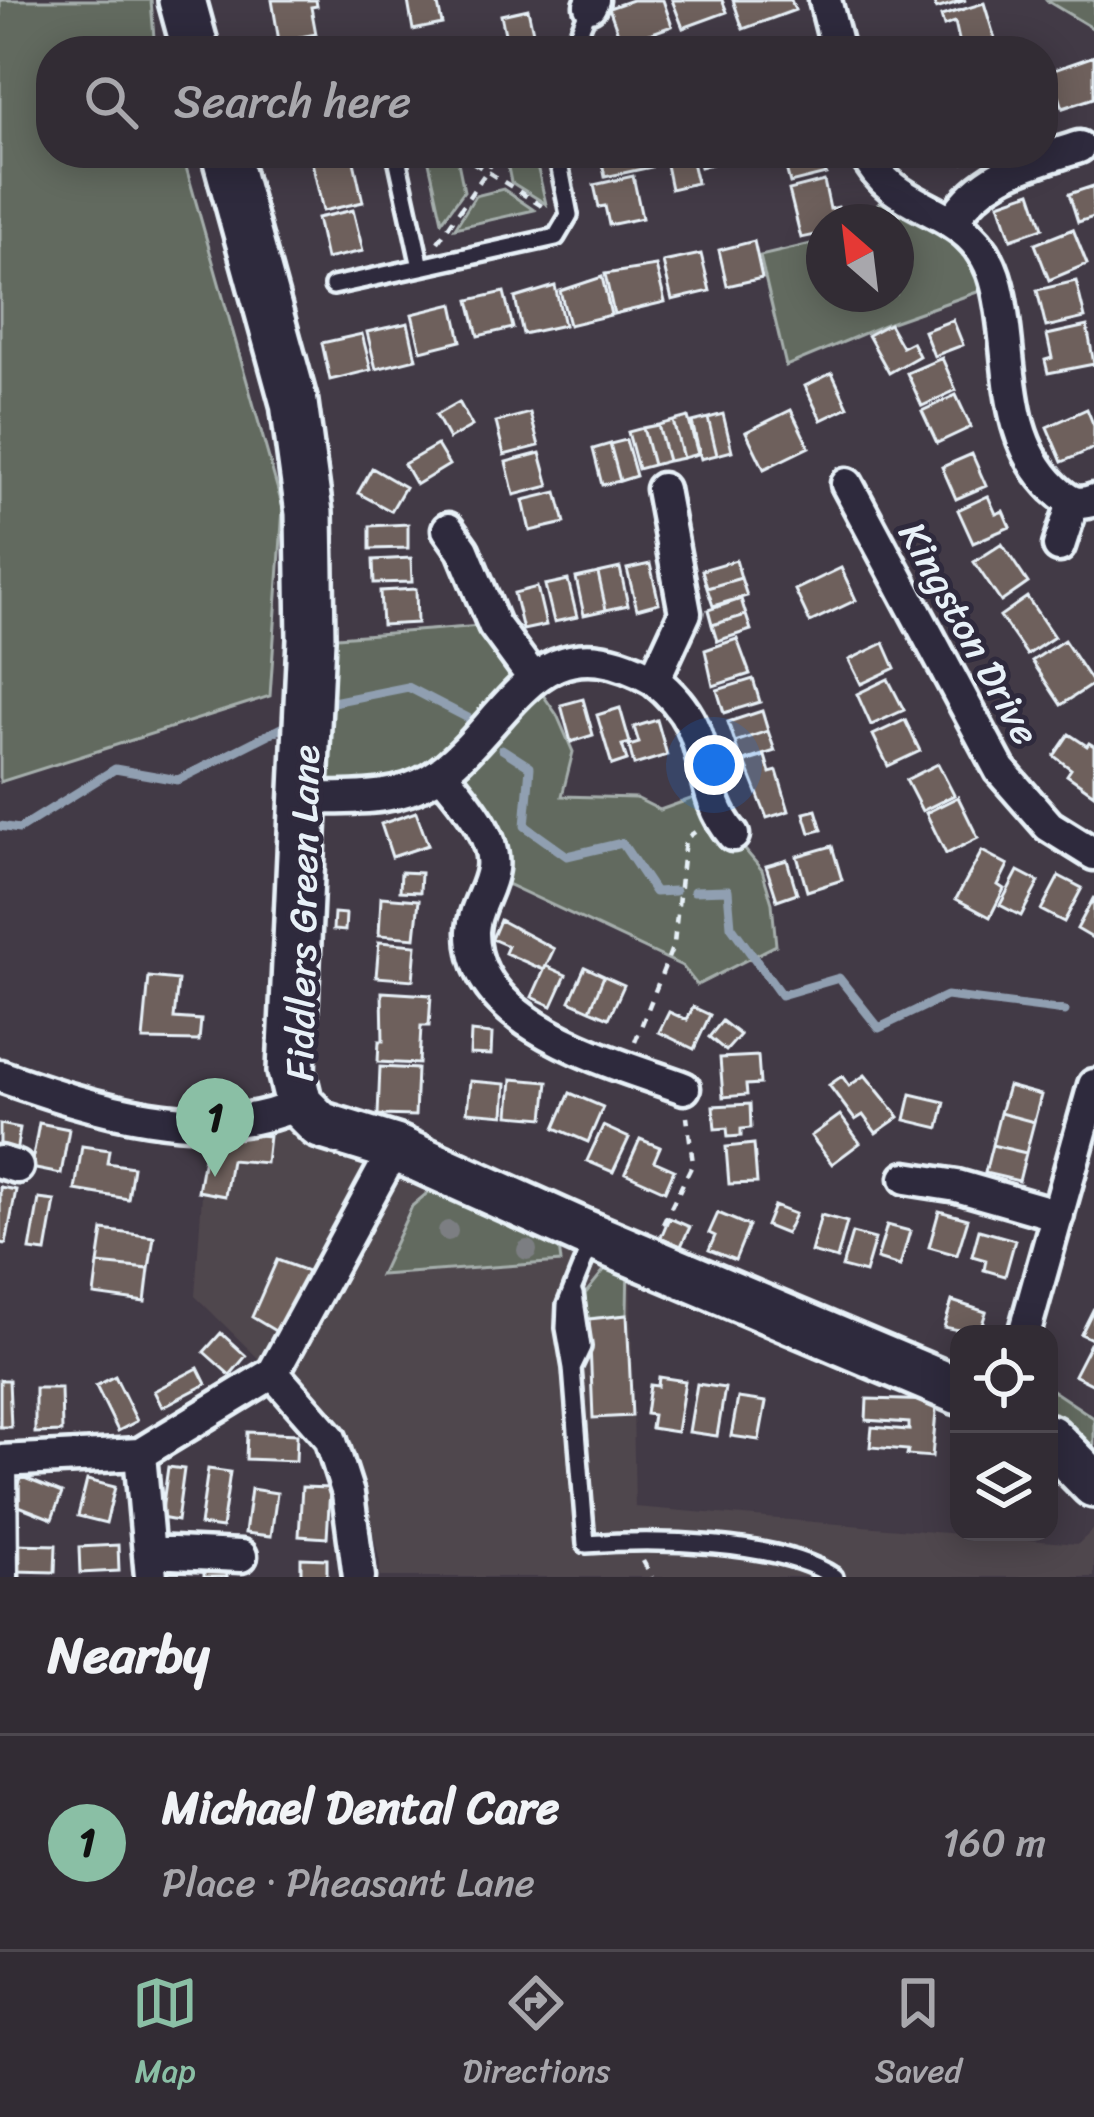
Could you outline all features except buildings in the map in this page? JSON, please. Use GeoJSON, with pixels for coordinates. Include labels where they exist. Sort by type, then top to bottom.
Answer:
{"type":"FeatureCollection","features":[{"type":"Feature","properties":{"kind":"street"},"geometry":{"type":"LineString","coordinates":[[182,0],[192,36]]}},
{"type":"Feature","properties":{"kind":"street"},"geometry":{"type":"LineString","coordinates":[[824,0],[834,36]]}},
{"type":"Feature","properties":{"kind":"street","name":"Fiddlers Green Lane"},"geometry":{"type":"LineString","coordinates":[[229,168],[294,403],[309,513],[310,639],[292,1071],[298,1104],[320,1125],[394,1148],[950,1386]]}},
{"type":"Feature","properties":{"kind":"street"},"geometry":{"type":"LineString","coordinates":[[872,168],[892,190],[953,220],[980,247],[997,285],[1012,403],[1023,444],[1046,481],[1083,501],[1059,546]]}},
{"type":"Feature","properties":{"kind":"street"},"geometry":{"type":"LineString","coordinates":[[953,220],[974,192],[1021,168]]}},
{"type":"Feature","properties":{"kind":"street","name":"Kingston Drive"},"geometry":{"type":"LineString","coordinates":[[847,484],[1012,788],[1049,826],[1094,854]]}},
{"type":"Feature","properties":{"kind":"street"},"geometry":{"type":"LineString","coordinates":[[654,680],[685,613],[687,522],[662,489]]}},
{"type":"Feature","properties":{"kind":"street"},"geometry":{"type":"LineString","coordinates":[[466,542],[494,625],[533,678]]}},
{"type":"Feature","properties":{"kind":"street"},"geometry":{"type":"LineString","coordinates":[[303,799],[403,792],[441,772],[533,678],[566,664],[600,661],[654,680],[681,704],[695,726],[726,825]]}},
{"type":"Feature","properties":{"kind":"street"},"geometry":{"type":"LineString","coordinates":[[441,772],[482,830],[490,850],[492,871],[473,926],[483,975],[505,1002],[544,1033],[684,1088]]}},
{"type":"Feature","properties":{"kind":"street"},"geometry":{"type":"LineString","coordinates":[[0,1076],[70,1100],[161,1118],[207,1121],[275,1116],[298,1104]]}},
{"type":"Feature","properties":{"kind":"street"},"geometry":{"type":"LineString","coordinates":[[1027,1325],[1058,1216],[1086,1145],[1094,1085]]}},
{"type":"Feature","properties":{"kind":"street"},"geometry":{"type":"LineString","coordinates":[[2,1577],[0,1461],[140,1454],[273,1373],[394,1148]]}},
{"type":"Feature","properties":{"kind":"street"},"geometry":{"type":"LineString","coordinates":[[906,1178],[957,1186],[1058,1216]]}},
{"type":"Feature","properties":{"kind":"street"},"geometry":{"type":"LineString","coordinates":[[273,1373],[330,1438],[348,1494],[359,1577]]}},
{"type":"Feature","properties":{"kind":"street"},"geometry":{"type":"LineString","coordinates":[[1058,1447],[1094,1484]]}},
{"type":"Feature","properties":{"kind":"street"},"geometry":{"type":"LineString","coordinates":[[140,1454],[150,1564],[241,1556]]}},
{"type":"Feature","properties":{"kind":"lane"},"geometry":{"type":"LineString","coordinates":[[577,36],[591,3]]}},
{"type":"Feature","properties":{"kind":"lane"},"geometry":{"type":"LineString","coordinates":[[399,168],[421,267]]}},
{"type":"Feature","properties":{"kind":"lane"},"geometry":{"type":"LineString","coordinates":[[333,286],[548,240],[563,232],[568,222],[559,168]]}},
{"type":"Feature","properties":{"kind":"lane"},"geometry":{"type":"LineString","coordinates":[[594,1237],[578,1267],[566,1305],[565,1328],[586,1544],[641,1540],[723,1547],[792,1559],[834,1577]]}},
{"type":"Feature","properties":{"kind":"path"},"geometry":{"type":"LineString","coordinates":[[482,168],[568,222]]}},
{"type":"Feature","properties":{"kind":"path"},"geometry":{"type":"LineString","coordinates":[[421,267],[490,168]]}},
{"type":"Feature","properties":{"kind":"path"},"geometry":{"type":"LineString","coordinates":[[625,1067],[674,943],[685,839],[726,825]]}},
{"type":"Feature","properties":{"kind":"path"},"geometry":{"type":"LineString","coordinates":[[646,1258],[693,1163],[684,1088]]}},
{"type":"Feature","properties":{"kind":"shaded area"},"geometry":{"type":"Polygon","coordinates":[[[275,1116],[630,1251],[635,1507],[950,1533],[950,1541],[1078,1544],[1094,1529],[1094,1577],[380,1577],[353,1447],[318,1395],[273,1373],[195,1296],[207,1121],[275,1116]]]}},
{"type":"Feature","properties":{"kind":"green space"},"geometry":{"type":"Polygon","coordinates":[[[0,0],[151,0],[154,36],[36,36],[36,168],[186,168],[283,508],[270,696],[0,782],[0,0]]]}},
{"type":"Feature","properties":{"kind":"green space"},"geometry":{"type":"Polygon","coordinates":[[[1094,0],[1094,29],[1049,2],[1094,0]]]}},
{"type":"Feature","properties":{"kind":"green space"},"geometry":{"type":"Polygon","coordinates":[[[430,168],[459,168],[464,191],[442,221],[430,168]]]}},
{"type":"Feature","properties":{"kind":"green space"},"geometry":{"type":"Polygon","coordinates":[[[508,168],[538,168],[546,204],[511,182],[508,168]]]}},
{"type":"Feature","properties":{"kind":"green space"},"geometry":{"type":"Polygon","coordinates":[[[503,189],[534,210],[455,228],[475,196],[503,189]]]}},
{"type":"Feature","properties":{"kind":"green space"},"geometry":{"type":"Polygon","coordinates":[[[892,190],[916,203],[997,285],[786,366],[760,256],[806,245],[806,312],[914,312],[914,204],[878,204],[892,190]]]}},
{"type":"Feature","properties":{"kind":"green space"},"geometry":{"type":"Polygon","coordinates":[[[494,625],[557,715],[573,752],[562,796],[636,798],[660,810],[713,791],[725,826],[762,870],[772,903],[776,945],[697,985],[682,966],[509,885],[488,882],[492,870],[441,772],[303,799],[311,639],[494,625]]]}},
{"type":"Feature","properties":{"kind":"green space"},"geometry":{"type":"Polygon","coordinates":[[[439,1183],[557,1231],[561,1262],[380,1275],[412,1206],[439,1183]]]}},
{"type":"Feature","properties":{"kind":"green space"},"geometry":{"type":"Polygon","coordinates":[[[628,1260],[627,1315],[586,1319],[585,1294],[605,1269],[628,1260]]]}},
{"type":"Feature","properties":{"kind":"green space"},"geometry":{"type":"Polygon","coordinates":[[[1058,1394],[1094,1418],[1094,1484],[1058,1447],[1058,1394]]]}},
{"type":"Feature","properties":{"kind":"waterway"},"geometry":{"type":"LineString","coordinates":[[333,702],[408,687],[468,718]]}},
{"type":"Feature","properties":{"kind":"waterway"},"geometry":{"type":"LineString","coordinates":[[0,826],[19,829],[115,769],[178,780],[283,727]]}},
{"type":"Feature","properties":{"kind":"waterway"},"geometry":{"type":"LineString","coordinates":[[502,749],[530,767],[525,826],[567,856],[622,843],[655,892],[675,891]]}},
{"type":"Feature","properties":{"kind":"waterway"},"geometry":{"type":"LineString","coordinates":[[694,891],[728,890],[731,926],[781,995],[839,978],[879,1028],[946,996],[1065,1011]]}},
{"type":"Feature","properties":{"kind":"place","name":"Michael Dental Care"},"geometry":{"type":"Point","coordinates":[215,1177]}}]}
